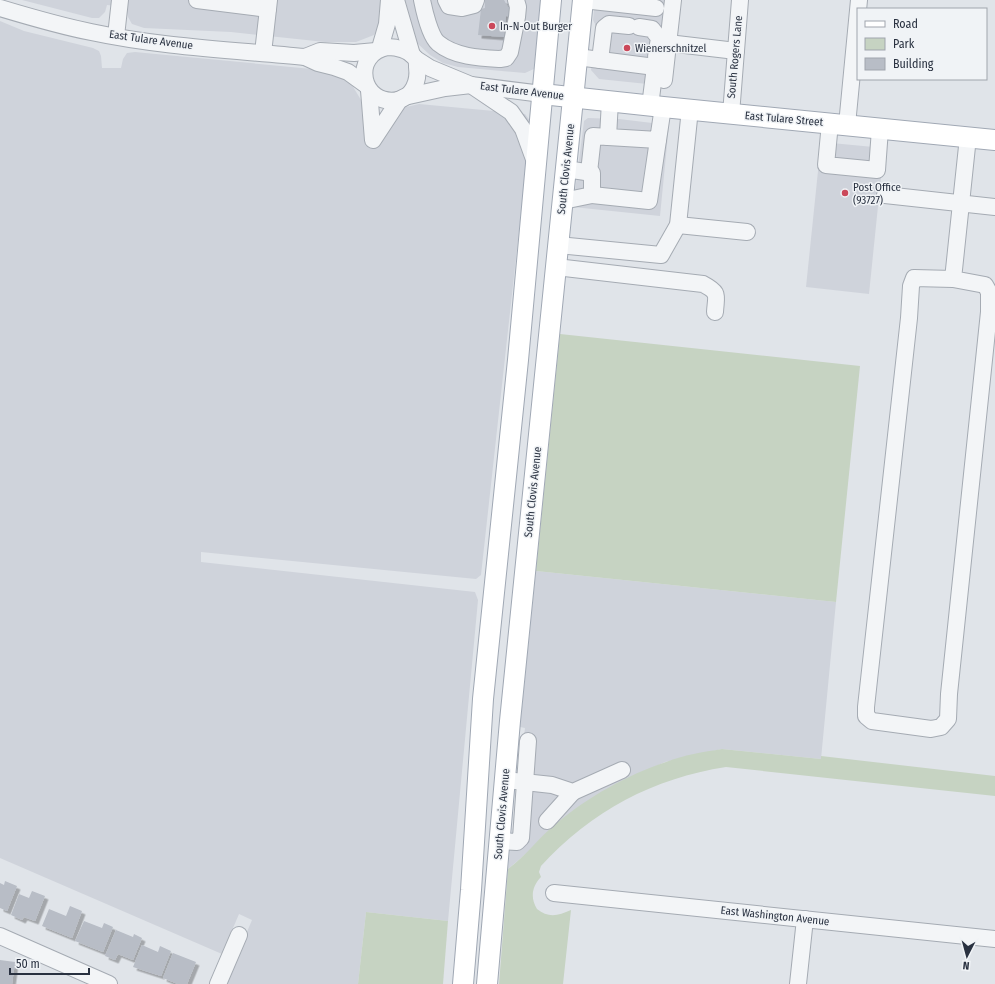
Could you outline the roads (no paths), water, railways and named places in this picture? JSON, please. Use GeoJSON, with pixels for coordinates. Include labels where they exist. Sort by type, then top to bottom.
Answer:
{"type":"FeatureCollection","features":[{"type":"Feature","properties":{"kind":"main road"},"geometry":{"type":"LineString","coordinates":[[463,984],[471,890],[484,691],[518,360],[551,0]]}},
{"type":"Feature","properties":{"kind":"main road","name":"South Clovis Avenue"},"geometry":{"type":"LineString","coordinates":[[487,984],[531,510],[583,0]]}},
{"type":"Feature","properties":{"kind":"main road","name":"East Tulare Avenue"},"geometry":{"type":"LineString","coordinates":[[542,94],[573,97]]}},
{"type":"Feature","properties":{"kind":"main road","name":"East Tulare Street"},"geometry":{"type":"LineString","coordinates":[[573,97],[995,140]]}},
{"type":"Feature","properties":{"kind":"main road"},"geometry":{"type":"LineString","coordinates":[[518,360],[528,364],[531,376],[524,456],[531,510]]}},
{"type":"Feature","properties":{"kind":"street"},"geometry":{"type":"LineString","coordinates":[[116,36],[120,0]]}},
{"type":"Feature","properties":{"kind":"street"},"geometry":{"type":"LineString","coordinates":[[197,0],[269,4],[263,53]]}},
{"type":"Feature","properties":{"kind":"street"},"geometry":{"type":"LineString","coordinates":[[389,0],[387,24],[378,49],[367,60],[364,68],[364,77],[368,87],[374,140],[402,98],[412,91],[417,83],[418,74],[414,57],[396,0]]}},
{"type":"Feature","properties":{"kind":"street"},"geometry":{"type":"LineString","coordinates":[[422,0],[426,18],[437,43],[457,54],[500,59],[506,58],[510,52],[517,17],[518,7],[516,0]]}},
{"type":"Feature","properties":{"kind":"street"},"geometry":{"type":"LineString","coordinates":[[446,0],[449,6],[462,8],[474,5],[476,0]]}},
{"type":"Feature","properties":{"kind":"street"},"geometry":{"type":"LineString","coordinates":[[583,0],[633,3],[656,8]]}},
{"type":"Feature","properties":{"kind":"street"},"geometry":{"type":"LineString","coordinates":[[563,201],[592,195],[649,201],[658,140],[656,106],[660,73],[668,43],[673,0]]}},
{"type":"Feature","properties":{"kind":"street","name":"South Rogers Lane"},"geometry":{"type":"LineString","coordinates":[[731,114],[740,0]]}},
{"type":"Feature","properties":{"kind":"street","name":"East Tulare Avenue"},"geometry":{"type":"LineString","coordinates":[[0,8],[92,32],[116,36],[177,45],[305,57],[318,63],[348,72],[368,87],[378,97],[386,100],[402,98],[445,88],[471,86],[542,94]]}},
{"type":"Feature","properties":{"kind":"street"},"geometry":{"type":"LineString","coordinates":[[857,12],[839,124],[826,165],[877,170],[880,129]]}},
{"type":"Feature","properties":{"kind":"street"},"geometry":{"type":"LineString","coordinates":[[600,60],[604,28],[609,24],[652,29],[659,38],[660,73]]}},
{"type":"Feature","properties":{"kind":"street"},"geometry":{"type":"LineString","coordinates":[[668,43],[736,51]]}},
{"type":"Feature","properties":{"kind":"street","name":"East Tulare Avenue"},"geometry":{"type":"LineString","coordinates":[[305,57],[320,51],[354,52],[396,47],[405,50],[430,68],[471,86]]}},
{"type":"Feature","properties":{"kind":"street"},"geometry":{"type":"LineString","coordinates":[[577,57],[600,60],[660,73]]}},
{"type":"Feature","properties":{"kind":"street"},"geometry":{"type":"LineString","coordinates":[[471,86],[511,112],[523,129],[535,162]]}},
{"type":"Feature","properties":{"kind":"street"},"geometry":{"type":"LineString","coordinates":[[608,137],[610,101]]}},
{"type":"Feature","properties":{"kind":"street"},"geometry":{"type":"LineString","coordinates":[[558,245],[661,255],[678,225],[690,109]]}},
{"type":"Feature","properties":{"kind":"street"},"geometry":{"type":"LineString","coordinates":[[592,195],[592,173],[589,172],[593,136],[658,140]]}},
{"type":"Feature","properties":{"kind":"street"},"geometry":{"type":"LineString","coordinates":[[953,279],[968,137]]}},
{"type":"Feature","properties":{"kind":"street"},"geometry":{"type":"LineString","coordinates":[[566,169],[589,172]]}},
{"type":"Feature","properties":{"kind":"street"},"geometry":{"type":"LineString","coordinates":[[885,195],[995,207]]}},
{"type":"Feature","properties":{"kind":"street"},"geometry":{"type":"LineString","coordinates":[[678,225],[747,232]]}},
{"type":"Feature","properties":{"kind":"street"},"geometry":{"type":"LineString","coordinates":[[556,267],[703,284],[713,289],[716,294],[715,312]]}},
{"type":"Feature","properties":{"kind":"street"},"geometry":{"type":"LineString","coordinates":[[920,277],[953,279],[985,285],[989,292],[989,312],[949,694],[948,720],[941,727],[930,729],[872,721],[866,716],[866,712],[909,318],[911,286],[914,278],[920,277]]}},
{"type":"Feature","properties":{"kind":"street"},"geometry":{"type":"LineString","coordinates":[[500,841],[517,842],[521,838],[525,782],[524,777],[528,741]]}},
{"type":"Feature","properties":{"kind":"street"},"geometry":{"type":"LineString","coordinates":[[547,822],[573,792],[622,770]]}},
{"type":"Feature","properties":{"kind":"street"},"geometry":{"type":"LineString","coordinates":[[505,780],[552,785],[573,792]]}},
{"type":"Feature","properties":{"kind":"street","name":"East Washington Avenue"},"geometry":{"type":"LineString","coordinates":[[554,893],[995,939]]}},
{"type":"Feature","properties":{"kind":"street"},"geometry":{"type":"LineString","coordinates":[[798,984],[805,919]]}},
{"type":"Feature","properties":{"kind":"street"},"geometry":{"type":"LineString","coordinates":[[218,984],[239,935]]}},
{"type":"Feature","properties":{"kind":"street"},"geometry":{"type":"LineString","coordinates":[[0,936],[101,982]]}},
{"type":"Feature","properties":{"kind":"place","name":"In-N-Out Burger"},"geometry":{"type":"Point","coordinates":[492,26]}},
{"type":"Feature","properties":{"kind":"place","name":"Wienerschnitzel"},"geometry":{"type":"Point","coordinates":[627,48]}},
{"type":"Feature","properties":{"kind":"place","name":"Post Office (93727)"},"geometry":{"type":"Point","coordinates":[845,193]}}]}
